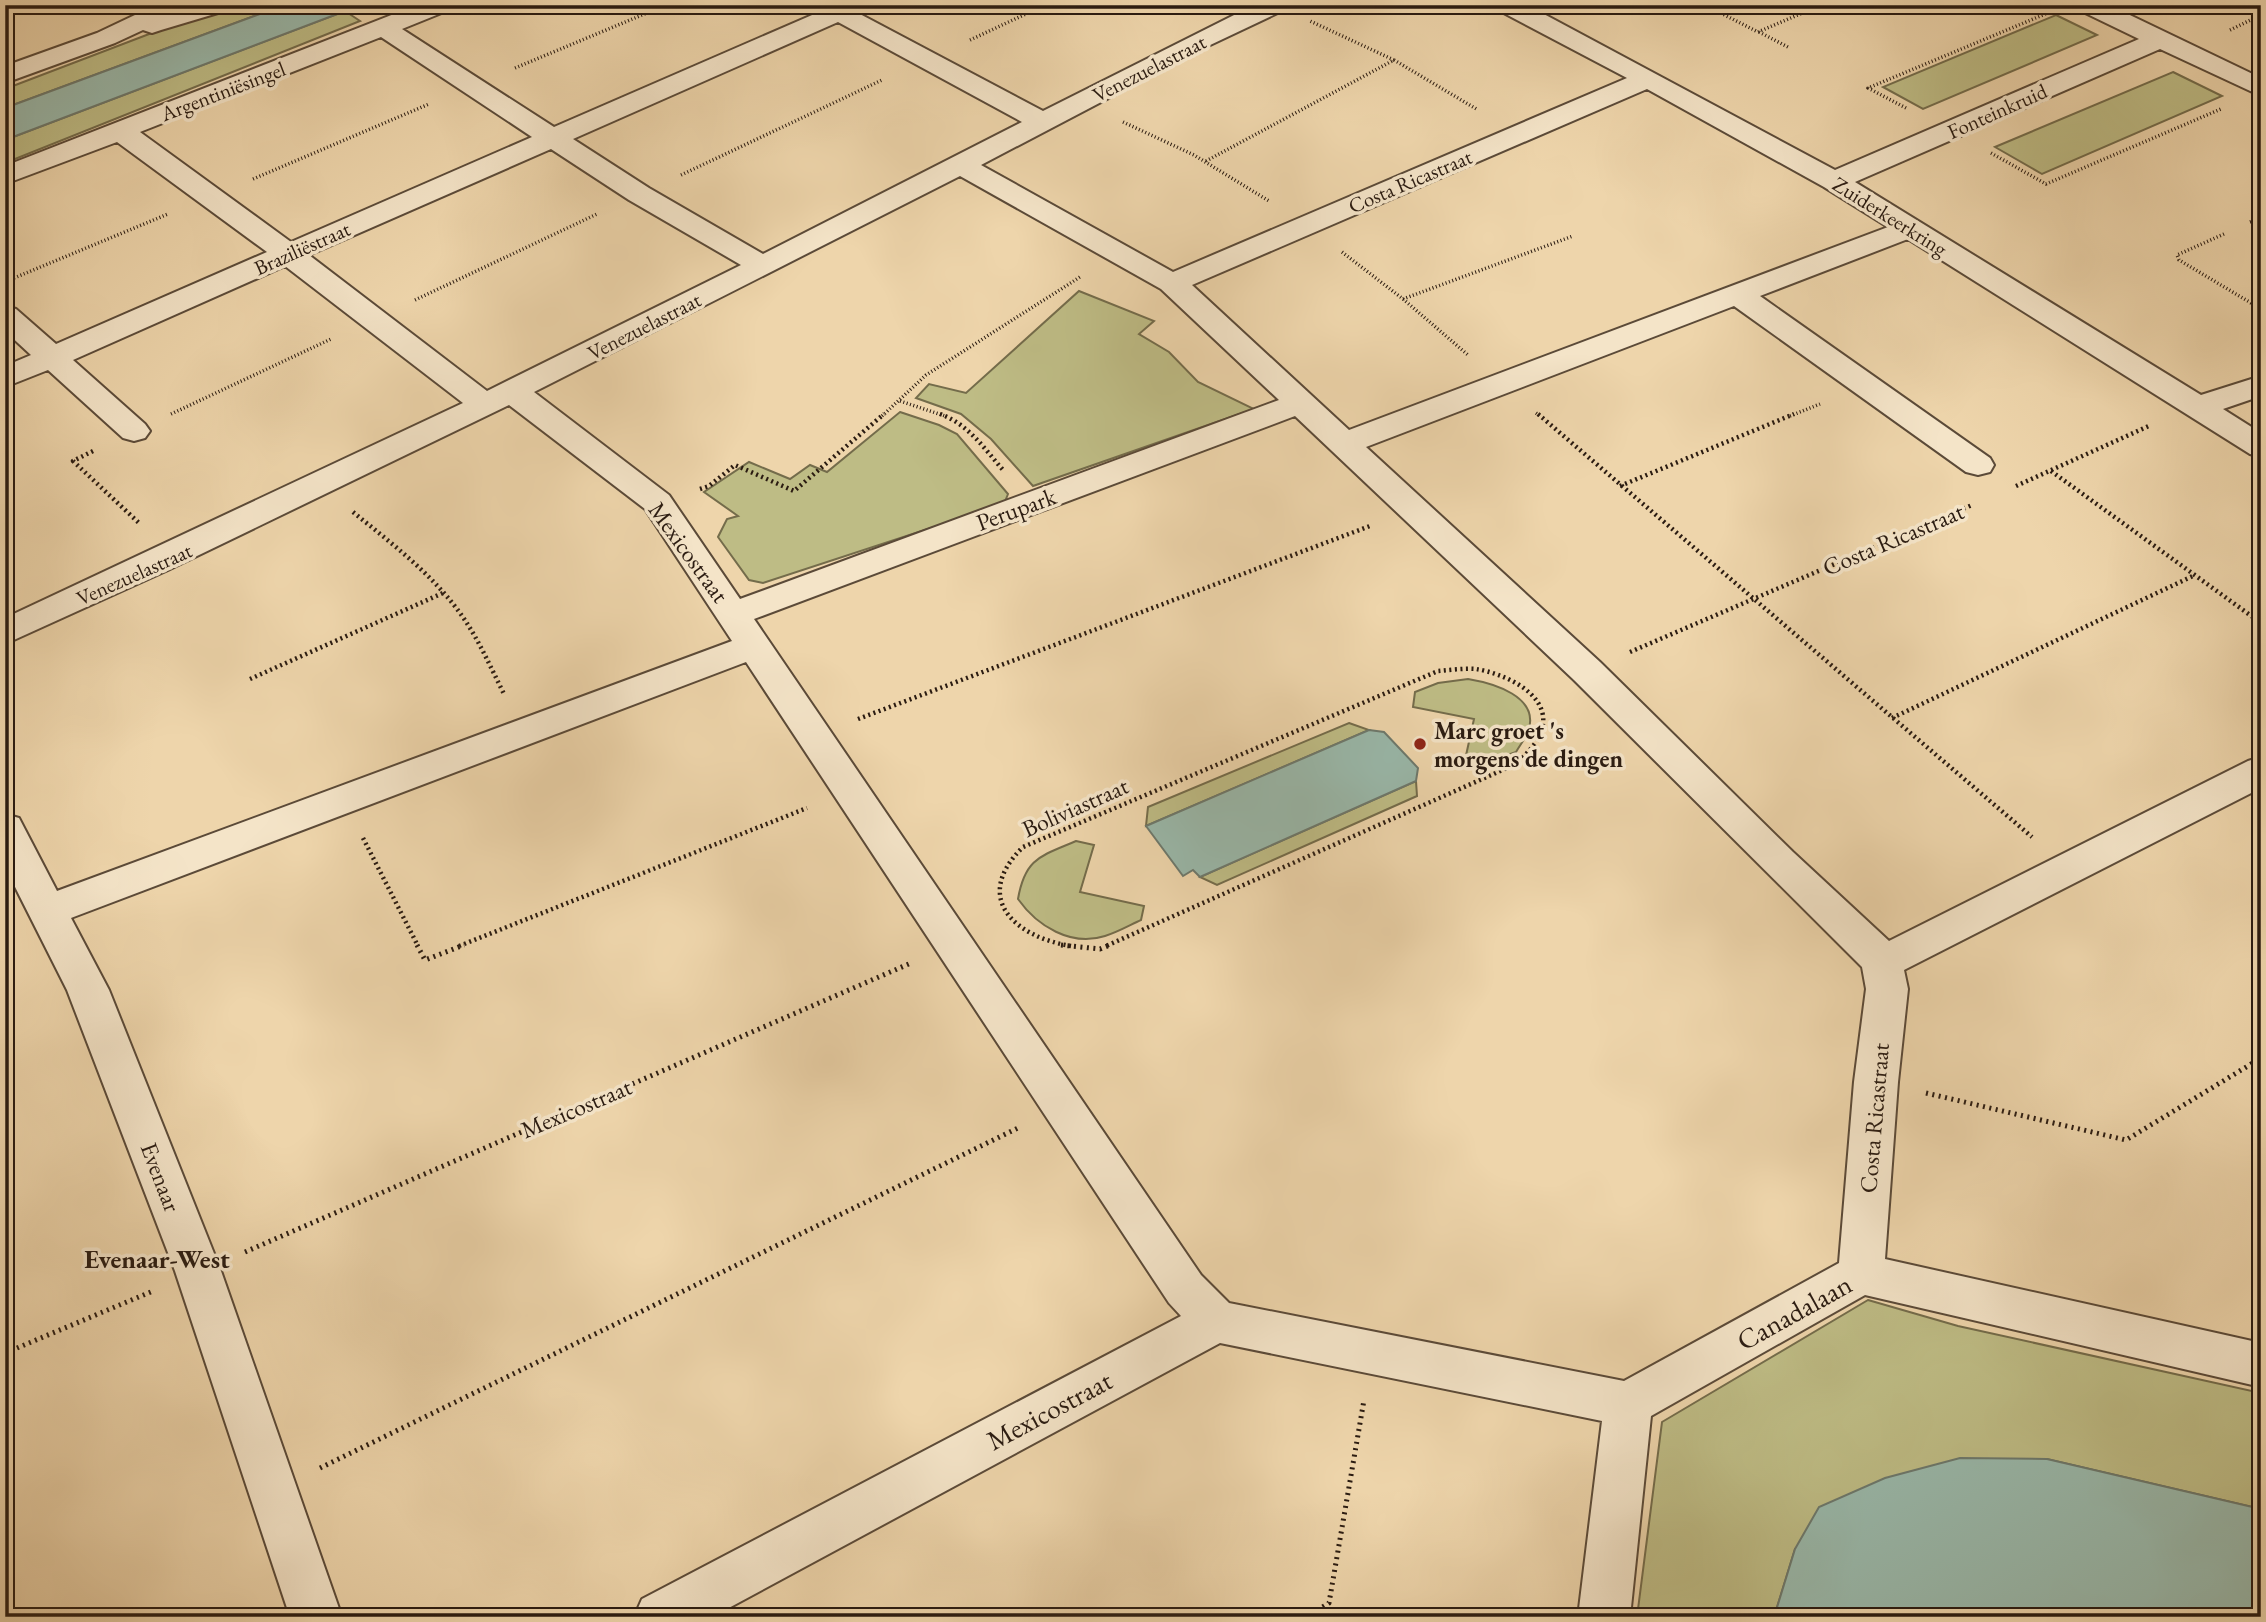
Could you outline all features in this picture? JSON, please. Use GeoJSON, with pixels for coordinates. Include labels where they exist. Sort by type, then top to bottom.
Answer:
{"type":"FeatureCollection","features":[{"type":"Feature","properties":{"kind":"street"},"geometry":{"type":"LineString","coordinates":[[106,38],[177,5]]}},
{"type":"Feature","properties":{"kind":"street"},"geometry":{"type":"LineString","coordinates":[[5,75],[106,38],[219,5]]}},
{"type":"Feature","properties":{"kind":"street","name":"Argentiniësingel"},"geometry":{"type":"LineString","coordinates":[[5,176],[440,5]]}},
{"type":"Feature","properties":{"kind":"street","name":"Zuiderkeerkring"},"geometry":{"type":"LineString","coordinates":[[1507,5],[1834,181],[2261,447]]}},
{"type":"Feature","properties":{"kind":"street"},"geometry":{"type":"LineString","coordinates":[[2088,5],[2261,88]]}},
{"type":"Feature","properties":{"kind":"street"},"geometry":{"type":"LineString","coordinates":[[840,8],[1043,122]]}},
{"type":"Feature","properties":{"kind":"street","name":"Braziliëstraat"},"geometry":{"type":"LineString","coordinates":[[5,378],[553,139],[840,8]]}},
{"type":"Feature","properties":{"kind":"street","name":"Venezuelastraat"},"geometry":{"type":"LineString","coordinates":[[5,632],[321,486],[500,399],[1080,103],[1287,11]]}},
{"type":"Feature","properties":{"kind":"street"},"geometry":{"type":"LineString","coordinates":[[384,28],[639,194],[761,265]]}},
{"type":"Feature","properties":{"kind":"street","name":"Fonteinkruid"},"geometry":{"type":"LineString","coordinates":[[1834,181],[2160,40]]}},
{"type":"Feature","properties":{"kind":"street","name":"Costa Ricastraat"},"geometry":{"type":"LineString","coordinates":[[1172,283],[1648,79]]}},
{"type":"Feature","properties":{"kind":"street","name":"Mexicostraat"},"geometry":{"type":"LineString","coordinates":[[120,131],[212,196],[374,319],[657,502],[1185,1289],[1216,1321],[660,1617]]}},
{"type":"Feature","properties":{"kind":"street"},"geometry":{"type":"LineString","coordinates":[[961,165],[1172,283],[1587,671],[1779,862],[1872,949],[1882,963],[2261,771]]}},
{"type":"Feature","properties":{"kind":"street"},"geometry":{"type":"LineString","coordinates":[[1343,444],[1909,229]]}},
{"type":"Feature","properties":{"kind":"street"},"geometry":{"type":"LineString","coordinates":[[1736,293],[1978,465]]}},
{"type":"Feature","properties":{"kind":"street"},"geometry":{"type":"LineString","coordinates":[[5,315],[134,431]]}},
{"type":"Feature","properties":{"kind":"street"},"geometry":{"type":"LineString","coordinates":[[2198,407],[2261,385]]}},
{"type":"Feature","properties":{"kind":"street","name":"Perupark"},"geometry":{"type":"LineString","coordinates":[[743,630],[1030,504],[1300,403]]}},
{"type":"Feature","properties":{"kind":"street"},"geometry":{"type":"LineString","coordinates":[[46,911],[523,732],[743,630]]}},
{"type":"Feature","properties":{"kind":"street","name":"Evenaar"},"geometry":{"type":"LineString","coordinates":[[5,828],[88,990],[198,1271],[316,1617]]}},
{"type":"Feature","properties":{"kind":"street","name":"Costa Ricastraat"},"geometry":{"type":"LineString","coordinates":[[1861,1274],[1876,1082],[1887,989],[1882,963]]}},
{"type":"Feature","properties":{"kind":"street","name":"Canadalaan"},"geometry":{"type":"LineString","coordinates":[[1628,1404],[1861,1274],[2261,1365]]}},
{"type":"Feature","properties":{"kind":"street"},"geometry":{"type":"LineString","coordinates":[[1216,1321],[1628,1404],[1604,1617]]}},
{"type":"Feature","properties":{"kind":"path"},"geometry":{"type":"LineString","coordinates":[[5,282],[666,5]]}},
{"type":"Feature","properties":{"kind":"path"},"geometry":{"type":"LineString","coordinates":[[170,557],[145,528],[73,461],[1045,5]]}},
{"type":"Feature","properties":{"kind":"path"},"geometry":{"type":"LineString","coordinates":[[1706,5],[1788,47]]}},
{"type":"Feature","properties":{"kind":"path"},"geometry":{"type":"LineString","coordinates":[[1758,32],[1821,5]]}},
{"type":"Feature","properties":{"kind":"path"},"geometry":{"type":"LineString","coordinates":[[1287,11],[1394,60],[1519,134]]}},
{"type":"Feature","properties":{"kind":"path"},"geometry":{"type":"LineString","coordinates":[[1205,162],[1394,60]]}},
{"type":"Feature","properties":{"kind":"path"},"geometry":{"type":"LineString","coordinates":[[1080,103],[1205,162],[1306,225],[1403,299],[2070,870]]}},
{"type":"Feature","properties":{"kind":"path"},"geometry":{"type":"LineString","coordinates":[[2250,222],[2261,218]]}},
{"type":"Feature","properties":{"kind":"path"},"geometry":{"type":"LineString","coordinates":[[2224,234],[2177,255],[2179,260],[2261,309]]}},
{"type":"Feature","properties":{"kind":"path"},"geometry":{"type":"LineString","coordinates":[[1403,299],[1573,236]]}},
{"type":"Feature","properties":{"kind":"path"},"geometry":{"type":"LineString","coordinates":[[657,502],[709,486],[735,465],[794,491],[900,401],[926,375],[944,366],[1075,278],[1093,276],[1125,257]]}},
{"type":"Feature","properties":{"kind":"path"},"geometry":{"type":"LineString","coordinates":[[1620,486],[1866,385]]}},
{"type":"Feature","properties":{"kind":"path"},"geometry":{"type":"LineString","coordinates":[[900,401],[953,419],[970,432],[1030,504]]}},
{"type":"Feature","properties":{"kind":"path"},"geometry":{"type":"LineString","coordinates":[[2012,488],[2163,419],[2198,407]]}},
{"type":"Feature","properties":{"kind":"path"},"geometry":{"type":"LineString","coordinates":[[2051,471],[2261,623]]}},
{"type":"Feature","properties":{"kind":"path"},"geometry":{"type":"LineString","coordinates":[[321,486],[397,548],[443,593],[480,645],[523,732]]}},
{"type":"Feature","properties":{"kind":"path","name":"Costa Ricastraat"},"geometry":{"type":"LineString","coordinates":[[1587,671],[1976,503]]}},
{"type":"Feature","properties":{"kind":"path"},"geometry":{"type":"LineString","coordinates":[[815,736],[1414,510]]}},
{"type":"Feature","properties":{"kind":"path"},"geometry":{"type":"LineString","coordinates":[[1892,718],[2195,575]]}},
{"type":"Feature","properties":{"kind":"path"},"geometry":{"type":"LineString","coordinates":[[250,679],[443,593]]}},
{"type":"Feature","properties":{"kind":"path","name":"Boliviastraat"},"geometry":{"type":"LineString","coordinates":[[1475,669],[1520,684],[1531,695],[1540,706],[1542,720],[1538,739],[1516,764],[1100,949],[1063,947],[1032,936],[1011,920],[1001,900],[1000,878],[1005,864],[1023,847],[1438,671],[1475,669]]}},
{"type":"Feature","properties":{"kind":"path"},"geometry":{"type":"LineString","coordinates":[[343,800],[425,960],[850,790]]}},
{"type":"Feature","properties":{"kind":"path","name":"Mexicostraat"},"geometry":{"type":"LineString","coordinates":[[5,1353],[954,945]]}},
{"type":"Feature","properties":{"kind":"path"},"geometry":{"type":"LineString","coordinates":[[1876,1082],[2126,1140],[2261,1058]]}},
{"type":"Feature","properties":{"kind":"path"},"geometry":{"type":"LineString","coordinates":[[273,1490],[1062,1107]]}},
{"type":"Feature","properties":{"kind":"path"},"geometry":{"type":"LineString","coordinates":[[1306,1617],[1329,1603],[1371,1354]]}},
{"type":"Feature","properties":{"kind":"shaded area"},"geometry":{"type":"Polygon","coordinates":[[[238,5],[284,5],[5,108],[5,89],[157,31],[238,5]]]}},
{"type":"Feature","properties":{"kind":"shaded area"},"geometry":{"type":"Polygon","coordinates":[[[284,5],[361,5],[5,140],[5,108],[284,5]]]}},
{"type":"Feature","properties":{"kind":"shaded area"},"geometry":{"type":"Polygon","coordinates":[[[345,11],[360,21],[5,163],[5,140],[345,11]]]}},
{"type":"Feature","properties":{"kind":"shaded area"},"geometry":{"type":"Polygon","coordinates":[[[2056,15],[2097,35],[1923,109],[1883,87],[2056,15]]]}},
{"type":"Feature","properties":{"kind":"shaded area"},"geometry":{"type":"Polygon","coordinates":[[[2173,72],[2222,96],[2042,174],[1995,147],[2173,72]]]}},
{"type":"Feature","properties":{"kind":"shaded area"},"geometry":{"type":"Polygon","coordinates":[[[1079,291],[1154,321],[1139,334],[1169,352],[1198,382],[1254,409],[1033,486],[991,439],[961,414],[916,398],[929,384],[966,393],[1079,291]]]}},
{"type":"Feature","properties":{"kind":"shaded area"},"geometry":{"type":"Polygon","coordinates":[[[900,412],[957,434],[1008,494],[1004,504],[763,583],[749,580],[718,537],[727,519],[738,516],[704,492],[749,462],[790,479],[810,465],[827,472],[900,412]]]}},
{"type":"Feature","properties":{"kind":"shaded area"},"geometry":{"type":"Polygon","coordinates":[[[1468,679],[1501,688],[1521,700],[1527,709],[1530,720],[1528,732],[1516,752],[1486,763],[1465,760],[1474,719],[1413,707],[1415,692],[1438,683],[1468,679]]]}},
{"type":"Feature","properties":{"kind":"shaded area"},"geometry":{"type":"Polygon","coordinates":[[[1349,723],[1369,730],[1146,826],[1148,807],[1349,723]]]}},
{"type":"Feature","properties":{"kind":"shaded area"},"geometry":{"type":"Polygon","coordinates":[[[1369,730],[1384,732],[1418,768],[1416,781],[1200,877],[1193,870],[1183,876],[1146,826],[1369,730]]]}},
{"type":"Feature","properties":{"kind":"shaded area"},"geometry":{"type":"Polygon","coordinates":[[[1416,781],[1417,796],[1217,885],[1200,877],[1416,781]]]}},
{"type":"Feature","properties":{"kind":"shaded area"},"geometry":{"type":"Polygon","coordinates":[[[1076,841],[1094,845],[1080,892],[1144,906],[1141,920],[1105,936],[1080,939],[1056,932],[1026,909],[1018,899],[1021,885],[1030,867],[1044,855],[1076,841]]]}},
{"type":"Feature","properties":{"kind":"shaded area"},"geometry":{"type":"Polygon","coordinates":[[[1868,1300],[1958,1326],[2261,1393],[2261,1509],[2047,1459],[1795,1549],[1774,1617],[1637,1617],[1662,1422],[1868,1300]]]}},
{"type":"Feature","properties":{"kind":"shaded area"},"geometry":{"type":"Polygon","coordinates":[[[1960,1458],[2047,1459],[2261,1509],[2261,1617],[1774,1617],[1795,1549],[1819,1507],[1885,1478],[1960,1458]]]}},
{"type":"Feature","properties":{"kind":"place","name":"Marc groet 's morgens de dingen"},"geometry":{"type":"Point","coordinates":[1420,744]}},
{"type":"Feature","properties":{"kind":"district","name":"Evenaar-West"},"geometry":{"type":"Point","coordinates":[157,1259]}}]}
